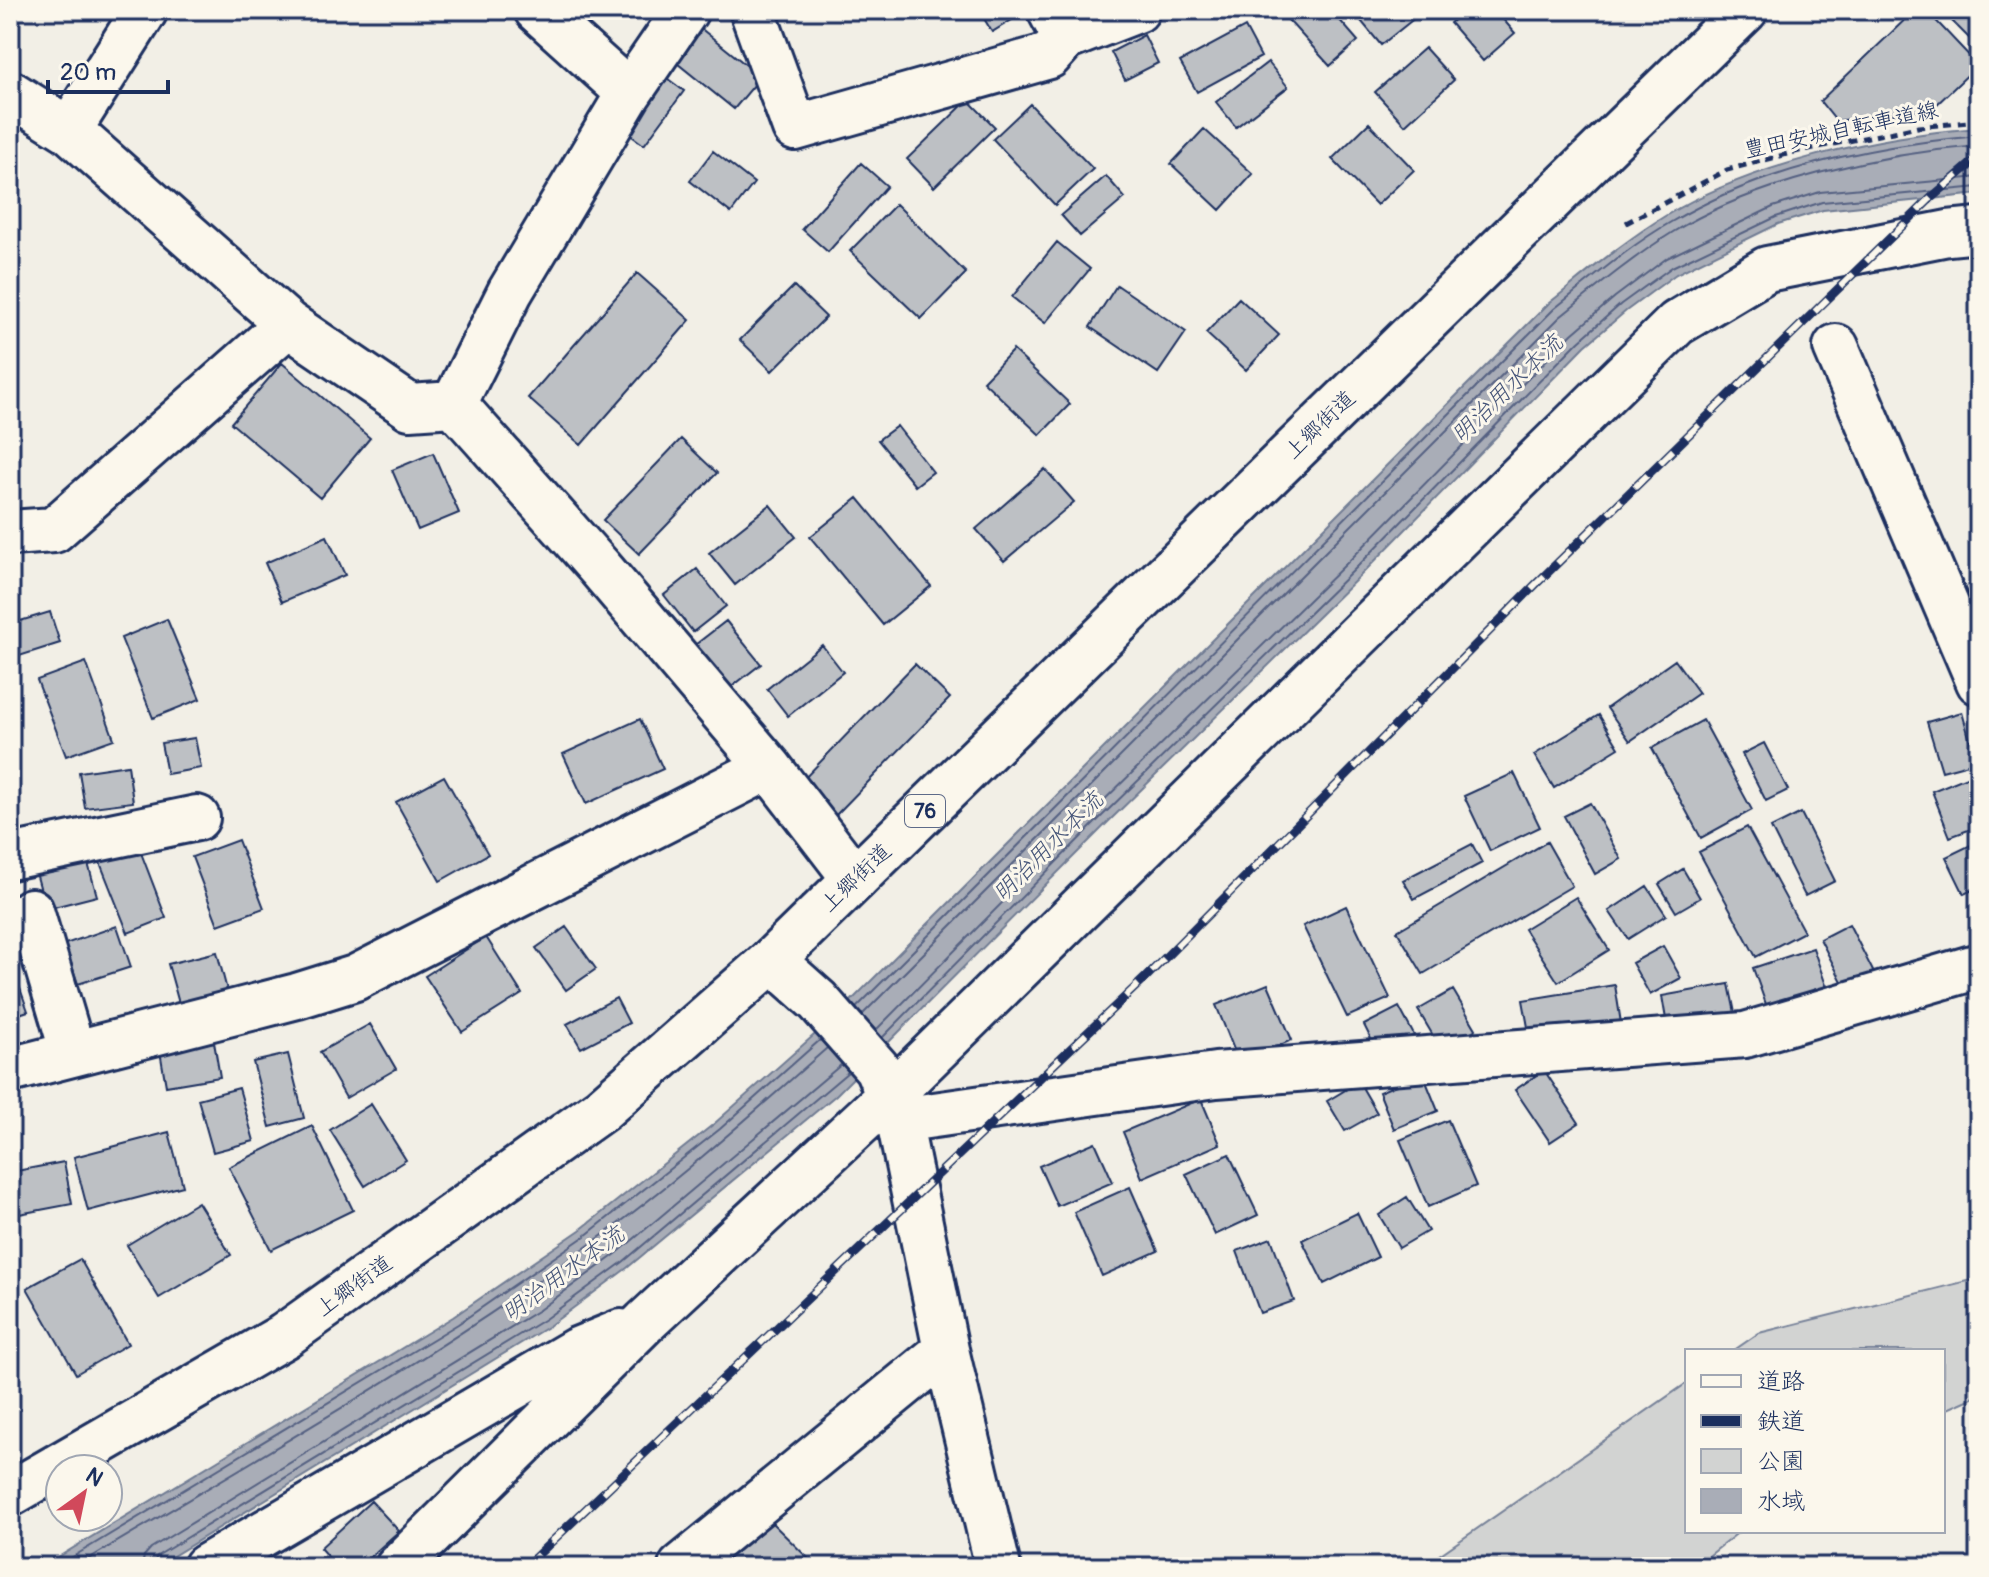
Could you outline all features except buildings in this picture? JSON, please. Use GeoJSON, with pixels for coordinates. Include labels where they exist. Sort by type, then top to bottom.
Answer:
{"type":"FeatureCollection","features":[{"type":"Feature","properties":{"kind":"street"},"geometry":{"type":"LineString","coordinates":[[69,130],[145,10]]}},
{"type":"Feature","properties":{"kind":"street"},"geometry":{"type":"LineString","coordinates":[[537,10],[629,93]]}},
{"type":"Feature","properties":{"kind":"street"},"geometry":{"type":"LineString","coordinates":[[454,404],[510,292],[629,93],[686,10]]}},
{"type":"Feature","properties":{"kind":"street"},"geometry":{"type":"LineString","coordinates":[[752,10],[795,128],[1049,56],[1058,24],[1137,10]]}},
{"type":"Feature","properties":{"kind":"street","name":"上郷街道"},"geometry":{"type":"LineString","coordinates":[[10,1494],[284,1336],[602,1109],[772,960],[1745,10]]}},
{"type":"Feature","properties":{"kind":"street"},"geometry":{"type":"LineString","coordinates":[[10,93],[69,130],[288,324],[410,407],[454,404]]}},
{"type":"Feature","properties":{"kind":"street"},"geometry":{"type":"LineString","coordinates":[[398,1567],[645,1322],[889,1094],[1677,323],[1767,269],[1948,233],[1979,230]]}},
{"type":"Feature","properties":{"kind":"street"},"geometry":{"type":"LineString","coordinates":[[10,533],[54,530],[288,324]]}},
{"type":"Feature","properties":{"kind":"street"},"geometry":{"type":"LineString","coordinates":[[1836,347],[1979,682]]}},
{"type":"Feature","properties":{"kind":"street"},"geometry":{"type":"LineString","coordinates":[[454,404],[600,568],[769,767],[855,879]]}},
{"type":"Feature","properties":{"kind":"street"},"geometry":{"type":"LineString","coordinates":[[10,1070],[355,978],[769,767]]}},
{"type":"Feature","properties":{"kind":"street"},"geometry":{"type":"LineString","coordinates":[[10,857],[197,818]]}},
{"type":"Feature","properties":{"kind":"street"},"geometry":{"type":"LineString","coordinates":[[31,911],[73,1053]]}},
{"type":"Feature","properties":{"kind":"street"},"geometry":{"type":"LineString","coordinates":[[772,960],[818,1001],[889,1094],[998,1567]]}},
{"type":"Feature","properties":{"kind":"street"},"geometry":{"type":"LineString","coordinates":[[889,1094],[1216,1075],[1745,1035],[1979,966]]}},
{"type":"Feature","properties":{"kind":"street"},"geometry":{"type":"LineString","coordinates":[[206,1567],[577,1350],[645,1322]]}},
{"type":"Feature","properties":{"kind":"street"},"geometry":{"type":"LineString","coordinates":[[681,1567],[946,1350]]}},
{"type":"Feature","properties":{"kind":"path","name":"豊田安城自転車道線"},"geometry":{"type":"LineString","coordinates":[[1626,223],[1727,170],[1799,151],[1918,127],[1979,121]]}},
{"type":"Feature","properties":{"kind":"green space"},"geometry":{"type":"Polygon","coordinates":[[[1979,1278],[1979,1395],[1945,1410],[1945,1349],[1736,1349],[1759,1333],[1979,1278]]]}},
{"type":"Feature","properties":{"kind":"green space"},"geometry":{"type":"Polygon","coordinates":[[[1685,1384],[1685,1533],[1738,1533],[1695,1567],[1422,1567],[1685,1384]]]}},
{"type":"Feature","properties":{"kind":"water","name":"明治用水本流"},"geometry":{"type":"Polygon","coordinates":[[[1979,128],[1979,194],[1823,210],[1778,224],[1676,274],[1626,311],[1585,346],[1363,573],[1108,822],[836,1095],[627,1268],[549,1326],[155,1567],[42,1567],[98,1533],[124,1533],[124,1517],[453,1317],[580,1230],[715,1123],[840,1012],[1549,303],[1620,247],[1665,216],[1736,181],[1817,155],[1900,137],[1979,128]]]}},
{"type":"Feature","properties":{"kind":"railway"},"geometry":{"type":"LineString","coordinates":[[525,1567],[1146,977],[1537,583],[1931,198],[1979,157]]}}]}
